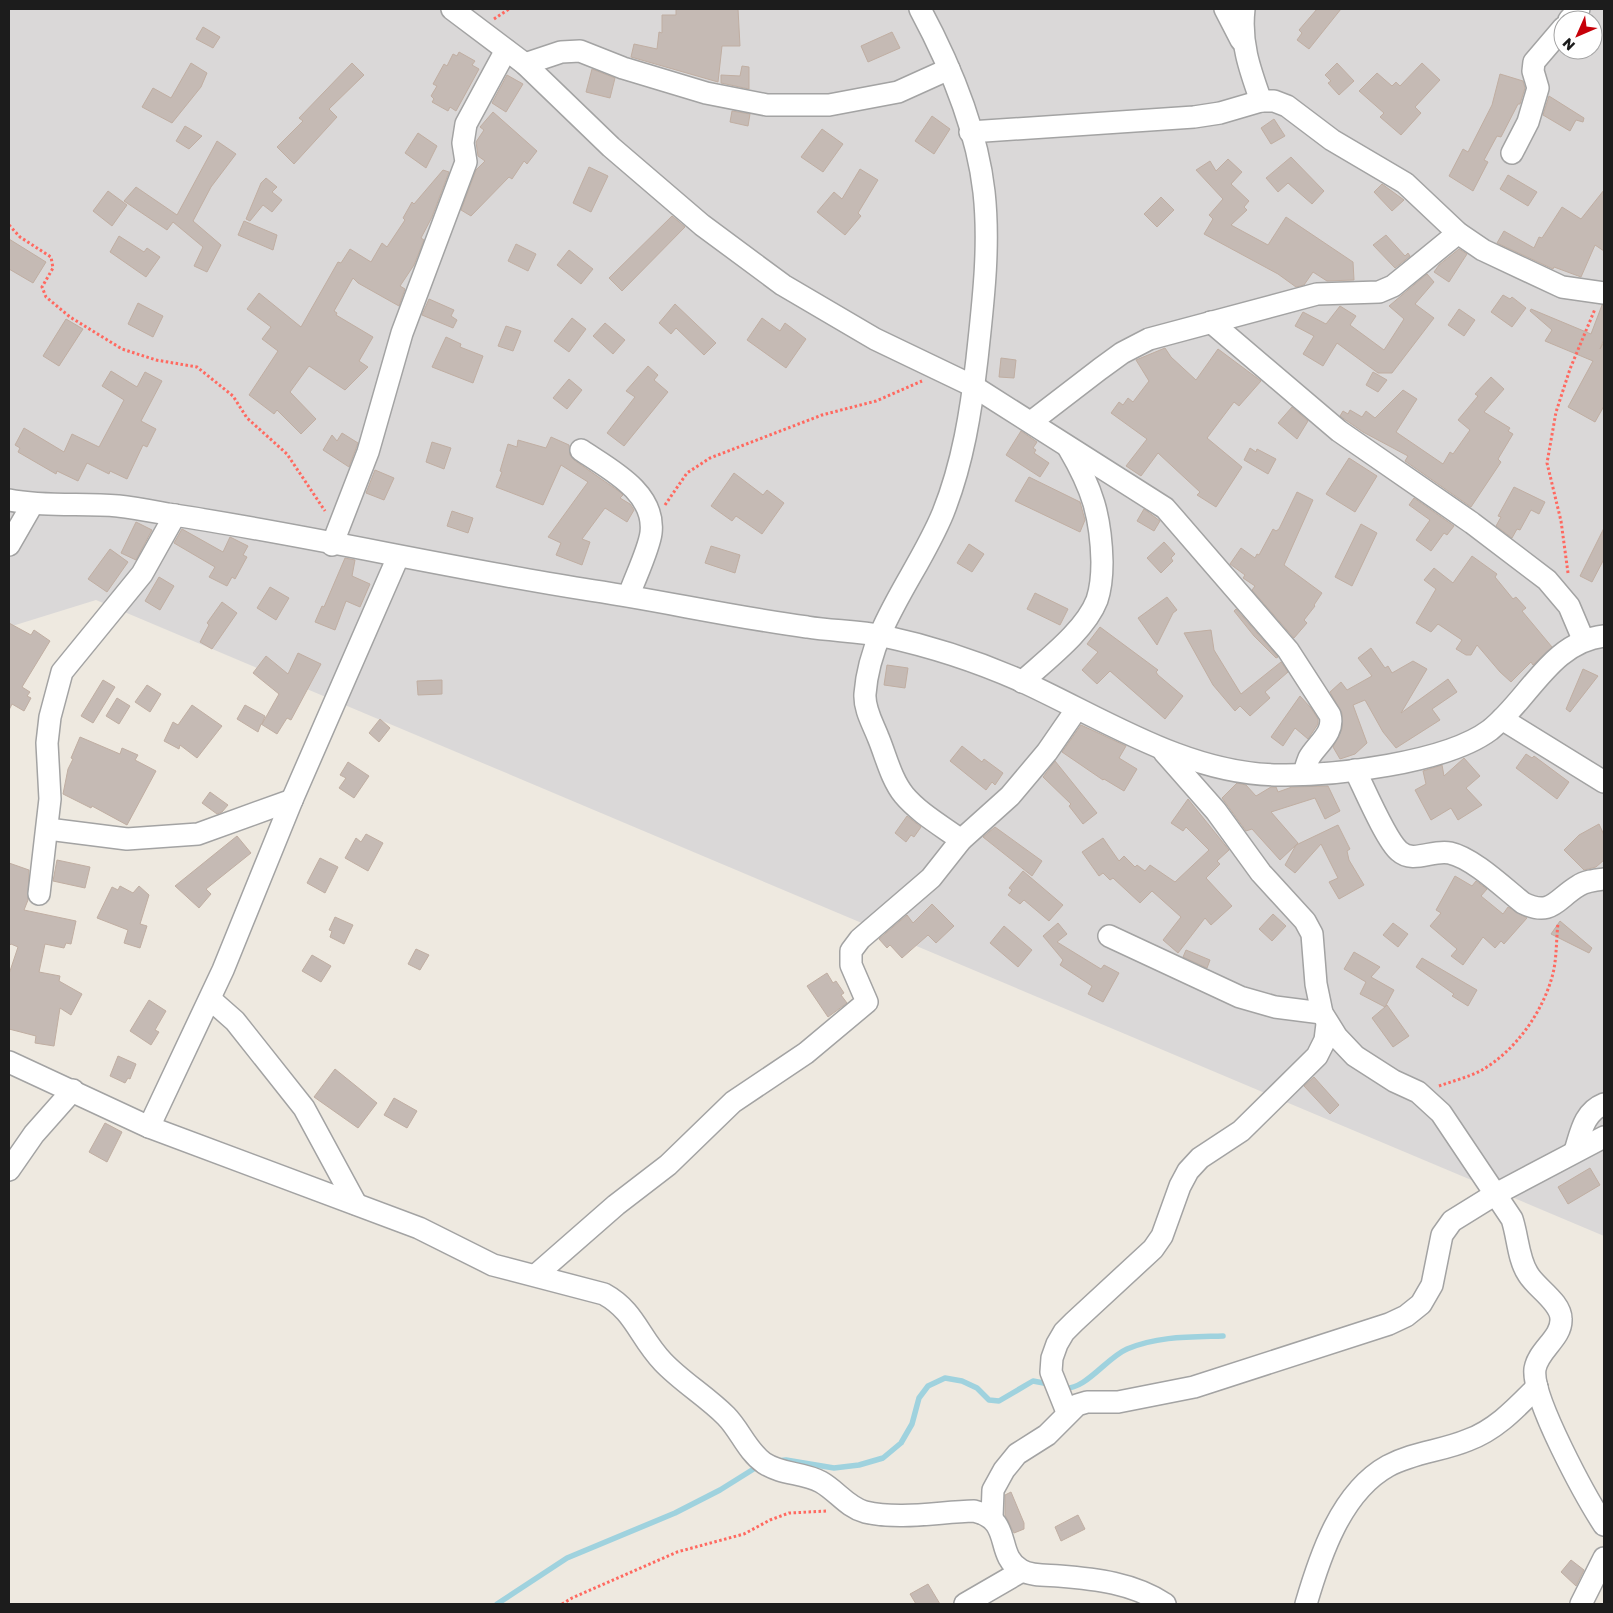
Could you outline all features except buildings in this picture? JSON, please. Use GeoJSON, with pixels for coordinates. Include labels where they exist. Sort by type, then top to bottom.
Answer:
{"type":"FeatureCollection","features":[{"type":"Feature","properties":{"kind":"street"},"geometry":{"type":"LineString","coordinates":[[452,9],[525,64],[611,147],[702,225],[783,285],[875,339],[974,386],[1165,508],[1288,650],[1332,722],[1330,730],[1308,760],[1304,774]]}},
{"type":"Feature","properties":{"kind":"street"},"geometry":{"type":"LineString","coordinates":[[920,9],[949,69],[970,132],[984,191],[986,223],[983,306],[974,386],[959,468],[926,552],[892,608],[879,635],[865,696],[869,715],[896,782],[916,807],[961,840]]}},
{"type":"Feature","properties":{"kind":"street"},"geometry":{"type":"LineString","coordinates":[[1224,9],[1243,45],[1261,101]]}},
{"type":"Feature","properties":{"kind":"street"},"geometry":{"type":"LineString","coordinates":[[1243,45],[1241,30],[1244,9]]}},
{"type":"Feature","properties":{"kind":"street"},"geometry":{"type":"LineString","coordinates":[[1512,153],[1528,122],[1538,88],[1533,71],[1534,62],[1553,40]]}},
{"type":"Feature","properties":{"kind":"street"},"geometry":{"type":"LineString","coordinates":[[335,537],[368,452],[402,333],[466,162],[463,143],[466,124],[506,50]]}},
{"type":"Feature","properties":{"kind":"street"},"geometry":{"type":"LineString","coordinates":[[525,64],[561,52],[580,51],[623,68],[706,93],[767,105],[829,105],[898,92],[949,69]]}},
{"type":"Feature","properties":{"kind":"street"},"geometry":{"type":"LineString","coordinates":[[970,132],[1194,117],[1220,113],[1261,101],[1274,101],[1287,106],[1332,140],[1405,183],[1458,233],[1483,250],[1539,278],[1562,287],[1603,293]]}},
{"type":"Feature","properties":{"kind":"street"},"geometry":{"type":"LineString","coordinates":[[1031,422],[1122,353],[1149,339],[1317,294],[1379,292],[1393,286],[1458,233]]}},
{"type":"Feature","properties":{"kind":"street"},"geometry":{"type":"LineString","coordinates":[[1210,322],[1339,431],[1472,523],[1547,580],[1569,606],[1583,639]]}},
{"type":"Feature","properties":{"kind":"street"},"geometry":{"type":"LineString","coordinates":[[1022,682],[1063,645],[1085,619],[1097,600],[1102,574],[1101,541],[1097,509],[1086,477],[1066,445]]}},
{"type":"Feature","properties":{"kind":"street"},"geometry":{"type":"LineString","coordinates":[[581,450],[627,482],[641,498],[650,514],[651,534],[629,595]]}},
{"type":"Feature","properties":{"kind":"street"},"geometry":{"type":"LineString","coordinates":[[9,500],[32,505],[117,506],[335,537],[398,556],[807,627],[879,635],[954,655],[1022,682],[1076,710],[1162,750],[1197,761],[1260,774],[1304,774],[1355,770],[1452,751],[1476,739],[1502,719],[1550,666],[1571,646],[1583,639],[1604,636]]}},
{"type":"Feature","properties":{"kind":"street"},"geometry":{"type":"LineString","coordinates":[[9,545],[32,505]]}},
{"type":"Feature","properties":{"kind":"street"},"geometry":{"type":"LineString","coordinates":[[38,894],[48,829],[50,799],[49,726],[62,672],[142,574],[175,515]]}},
{"type":"Feature","properties":{"kind":"street"},"geometry":{"type":"LineString","coordinates":[[149,1127],[210,999],[292,800],[398,556]]}},
{"type":"Feature","properties":{"kind":"street"},"geometry":{"type":"LineString","coordinates":[[536,1275],[616,1205],[668,1165],[733,1102],[806,1053],[867,1002],[852,965],[851,951],[860,938],[930,878],[961,840],[1010,796],[1028,776],[1076,710]]}},
{"type":"Feature","properties":{"kind":"street"},"geometry":{"type":"LineString","coordinates":[[1502,719],[1604,782]]}},
{"type":"Feature","properties":{"kind":"street"},"geometry":{"type":"LineString","coordinates":[[1067,1412],[1051,1372],[1052,1358],[1064,1332],[1153,1249],[1162,1236],[1180,1186],[1188,1171],[1200,1158],[1241,1131],[1317,1056],[1325,1040],[1325,1018],[1316,984],[1312,934],[1305,921],[1261,873],[1216,811],[1162,750]]}},
{"type":"Feature","properties":{"kind":"street"},"geometry":{"type":"LineString","coordinates":[[1355,770],[1393,845],[1404,855],[1416,857],[1432,853],[1451,853],[1466,860],[1523,903],[1533,908],[1543,908],[1560,900],[1579,885],[1604,879]]}},
{"type":"Feature","properties":{"kind":"street"},"geometry":{"type":"LineString","coordinates":[[48,829],[127,839],[198,834],[292,800]]}},
{"type":"Feature","properties":{"kind":"street"},"geometry":{"type":"LineString","coordinates":[[1109,936],[1240,997],[1325,1018],[1355,1056],[1394,1082],[1418,1092],[1441,1113],[1454,1129],[1494,1195],[1512,1219],[1527,1273],[1559,1310],[1562,1320],[1559,1329],[1538,1357],[1535,1370],[1537,1386],[1567,1460],[1604,1525]]}},
{"type":"Feature","properties":{"kind":"street"},"geometry":{"type":"LineString","coordinates":[[210,999],[235,1021],[304,1108],[356,1204]]}},
{"type":"Feature","properties":{"kind":"street"},"geometry":{"type":"LineString","coordinates":[[9,1062],[73,1090],[149,1127],[418,1228],[493,1265],[604,1294],[620,1303],[654,1352],[727,1417],[754,1454],[764,1463],[788,1474],[808,1477],[820,1482],[852,1506],[864,1511],[891,1515],[974,1511],[992,1517]]}},
{"type":"Feature","properties":{"kind":"street"},"geometry":{"type":"LineString","coordinates":[[9,1170],[34,1134],[73,1090]]}},
{"type":"Feature","properties":{"kind":"street"},"geometry":{"type":"LineString","coordinates":[[1575,1151],[1584,1123],[1596,1107],[1604,1104]]}},
{"type":"Feature","properties":{"kind":"street"},"geometry":{"type":"LineString","coordinates":[[1165,1604],[1129,1586],[1092,1579],[1022,1571],[1009,1559],[998,1526],[992,1517],[993,1490],[1004,1470],[1024,1448],[1047,1435],[1067,1412],[1077,1405],[1087,1402],[1118,1402],[1194,1387],[1389,1324],[1406,1316],[1421,1304],[1432,1284],[1442,1235],[1452,1221],[1494,1195],[1604,1137]]}},
{"type":"Feature","properties":{"kind":"street"},"geometry":{"type":"LineString","coordinates":[[1306,1604],[1316,1572],[1335,1529],[1347,1507],[1368,1481],[1388,1466],[1411,1456],[1468,1440],[1482,1434],[1506,1418],[1537,1386]]}},
{"type":"Feature","properties":{"kind":"street"},"geometry":{"type":"LineString","coordinates":[[1581,1604],[1604,1558]]}},
{"type":"Feature","properties":{"kind":"street"},"geometry":{"type":"LineString","coordinates":[[965,1604],[1022,1571]]}},
{"type":"Feature","properties":{"kind":"path"},"geometry":{"type":"LineString","coordinates":[[9,225],[20,237],[51,257],[53,268],[42,286],[46,297],[70,317],[122,349],[156,360],[197,367],[233,396],[247,418],[287,454],[335,537]]}},
{"type":"Feature","properties":{"kind":"path"},"geometry":{"type":"LineString","coordinates":[[1569,606],[1570,591],[1561,521],[1547,463],[1556,412],[1570,370],[1603,293]]}},
{"type":"Feature","properties":{"kind":"path"},"geometry":{"type":"LineString","coordinates":[[651,534],[676,488],[687,473],[710,458],[822,415],[876,401],[943,372]]}},
{"type":"Feature","properties":{"kind":"path"},"geometry":{"type":"LineString","coordinates":[[1418,1092],[1482,1070],[1501,1057],[1524,1032],[1544,998],[1552,975],[1560,900]]}},
{"type":"Feature","properties":{"kind":"path"},"geometry":{"type":"LineString","coordinates":[[562,1604],[677,1552],[744,1534],[770,1520],[789,1513],[808,1510],[864,1511]]}},
{"type":"Feature","properties":{"kind":"shaded area"},"geometry":{"type":"Polygon","coordinates":[[[9,9],[1604,9],[1604,1236],[96,600],[9,627],[9,9]]]}},
{"type":"Feature","properties":{"kind":"waterway"},"geometry":{"type":"LineString","coordinates":[[1063,1388],[1071,1388],[1079,1384],[1119,1353],[1139,1345],[1162,1339],[1223,1336]]}},
{"type":"Feature","properties":{"kind":"waterway"},"geometry":{"type":"LineString","coordinates":[[776,1461],[786,1460],[834,1468],[859,1465],[883,1458],[901,1443],[912,1424],[919,1398],[928,1386],[945,1378],[962,1381],[977,1388],[989,1400],[999,1401],[1033,1381],[1049,1384]]}},
{"type":"Feature","properties":{"kind":"waterway"},"geometry":{"type":"LineString","coordinates":[[497,1604],[567,1558],[675,1513],[720,1490],[760,1465]]}}]}
